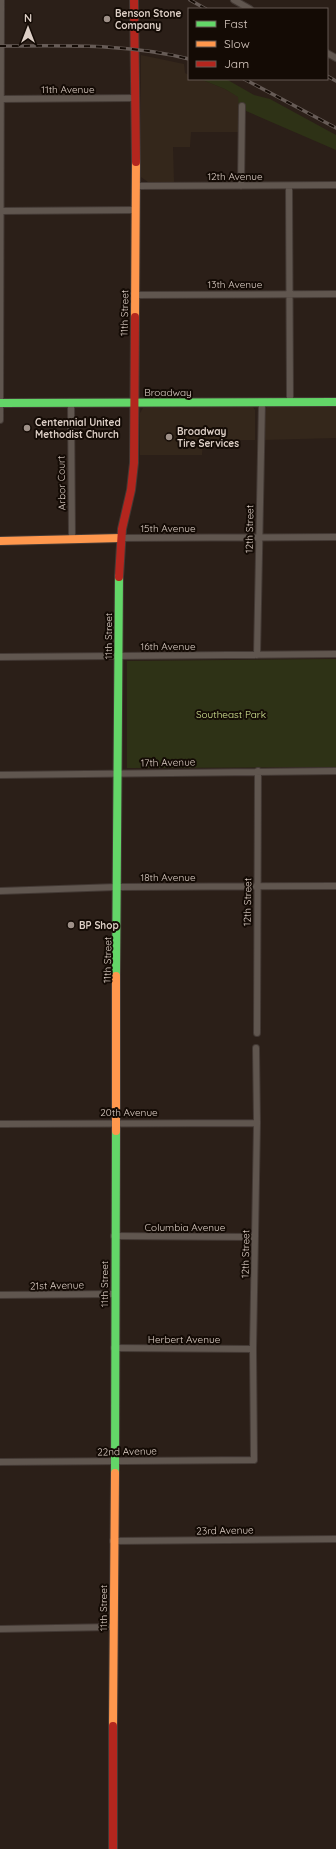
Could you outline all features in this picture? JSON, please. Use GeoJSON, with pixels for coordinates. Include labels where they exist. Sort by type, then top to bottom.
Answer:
{"type":"FeatureCollection","features":[{"type":"Feature","properties":{"kind":"main road","name":"11th Street"},"geometry":{"type":"LineString","coordinates":[[113,1849],[114,1236],[119,560],[121,538],[133,476],[136,98],[134,0]]}},
{"type":"Feature","properties":{"kind":"main road","name":"Broadway"},"geometry":{"type":"LineString","coordinates":[[0,403],[336,402]]}},
{"type":"Feature","properties":{"kind":"main road","name":"15th Avenue"},"geometry":{"type":"LineString","coordinates":[[0,541],[121,538]]}},
{"type":"Feature","properties":{"kind":"street"},"geometry":{"type":"LineString","coordinates":[[0,420],[1,0]]}},
{"type":"Feature","properties":{"kind":"street"},"geometry":{"type":"LineString","coordinates":[[234,0],[248,8]]}},
{"type":"Feature","properties":{"kind":"street","name":"11th Avenue"},"geometry":{"type":"LineString","coordinates":[[0,99],[136,98]]}},
{"type":"Feature","properties":{"kind":"street"},"geometry":{"type":"LineString","coordinates":[[241,186],[242,106]]}},
{"type":"Feature","properties":{"kind":"street","name":"12th Avenue"},"geometry":{"type":"LineString","coordinates":[[135,186],[336,185]]}},
{"type":"Feature","properties":{"kind":"street"},"geometry":{"type":"LineString","coordinates":[[289,186],[290,402]]}},
{"type":"Feature","properties":{"kind":"street"},"geometry":{"type":"LineString","coordinates":[[0,211],[134,210]]}},
{"type":"Feature","properties":{"kind":"street","name":"13th Avenue"},"geometry":{"type":"LineString","coordinates":[[134,294],[336,294]]}},
{"type":"Feature","properties":{"kind":"street","name":"12th Street"},"geometry":{"type":"LineString","coordinates":[[258,655],[262,402]]}},
{"type":"Feature","properties":{"kind":"street","name":"Arbor Court"},"geometry":{"type":"LineString","coordinates":[[71,403],[72,539]]}},
{"type":"Feature","properties":{"kind":"street","name":"15th Avenue"},"geometry":{"type":"LineString","coordinates":[[121,538],[336,537]]}},
{"type":"Feature","properties":{"kind":"street","name":"16th Avenue"},"geometry":{"type":"LineString","coordinates":[[0,657],[336,654]]}},
{"type":"Feature","properties":{"kind":"street","name":"12th Street"},"geometry":{"type":"LineString","coordinates":[[257,1033],[258,771]]}},
{"type":"Feature","properties":{"kind":"street","name":"17th Avenue"},"geometry":{"type":"LineString","coordinates":[[0,775],[336,771]]}},
{"type":"Feature","properties":{"kind":"street","name":"18th Avenue"},"geometry":{"type":"LineString","coordinates":[[0,891],[117,887],[336,886]]}},
{"type":"Feature","properties":{"kind":"street","name":"12th Street"},"geometry":{"type":"LineString","coordinates":[[254,1460],[253,1350],[257,1122],[256,1048]]}},
{"type":"Feature","properties":{"kind":"street","name":"20th Avenue"},"geometry":{"type":"LineString","coordinates":[[0,1124],[257,1122]]}},
{"type":"Feature","properties":{"kind":"street","name":"Columbia Avenue"},"geometry":{"type":"LineString","coordinates":[[114,1236],[255,1237]]}},
{"type":"Feature","properties":{"kind":"street","name":"21st Avenue"},"geometry":{"type":"LineString","coordinates":[[0,1295],[114,1294]]}},
{"type":"Feature","properties":{"kind":"street","name":"Herbert Avenue"},"geometry":{"type":"LineString","coordinates":[[114,1348],[253,1350]]}},
{"type":"Feature","properties":{"kind":"street","name":"22nd Avenue"},"geometry":{"type":"LineString","coordinates":[[0,1462],[254,1460]]}},
{"type":"Feature","properties":{"kind":"street","name":"23rd Avenue"},"geometry":{"type":"LineString","coordinates":[[113,1541],[336,1539]]}},
{"type":"Feature","properties":{"kind":"street"},"geometry":{"type":"LineString","coordinates":[[0,1629],[113,1626]]}},
{"type":"Feature","properties":{"kind":"shaded area"},"geometry":{"type":"Polygon","coordinates":[[[141,55],[184,64],[185,73],[188,74],[188,80],[202,80],[225,89],[239,97],[239,132],[191,132],[190,147],[173,147],[174,182],[148,182],[141,177],[141,55]]]}},
{"type":"Feature","properties":{"kind":"shaded area"},"geometry":{"type":"Polygon","coordinates":[[[336,405],[336,438],[263,440],[264,411],[267,407],[336,405]]]}},
{"type":"Feature","properties":{"kind":"shaded area"},"geometry":{"type":"Polygon","coordinates":[[[253,407],[255,410],[255,440],[203,440],[202,455],[140,455],[140,413],[143,408],[253,407]]]}},
{"type":"Feature","properties":{"kind":"green space"},"geometry":{"type":"Polygon","coordinates":[[[202,80],[228,80],[254,95],[270,99],[336,135],[336,150],[239,108],[238,97],[225,89],[202,80]]]}},
{"type":"Feature","properties":{"kind":"green space","name":"Southeast Park"},"geometry":{"type":"Polygon","coordinates":[[[336,659],[336,767],[127,768],[127,661],[336,659]]]}},
{"type":"Feature","properties":{"kind":"railway"},"geometry":{"type":"LineString","coordinates":[[190,0],[204,8]]}},
{"type":"Feature","properties":{"kind":"railway"},"geometry":{"type":"LineString","coordinates":[[0,46],[95,46],[143,50],[188,59]]}},
{"type":"Feature","properties":{"kind":"railway"},"geometry":{"type":"LineString","coordinates":[[328,77],[336,81]]}},
{"type":"Feature","properties":{"kind":"railway"},"geometry":{"type":"LineString","coordinates":[[246,80],[336,128]]}},
{"type":"Feature","properties":{"kind":"traffic: fast"},"geometry":{"type":"LineString","coordinates":[[0,403],[336,402]]}},
{"type":"Feature","properties":{"kind":"traffic: fast"},"geometry":{"type":"LineString","coordinates":[[116,976],[119,577]]}},
{"type":"Feature","properties":{"kind":"traffic: fast"},"geometry":{"type":"LineString","coordinates":[[115,1473],[116,1131]]}},
{"type":"Feature","properties":{"kind":"traffic: slow"},"geometry":{"type":"LineString","coordinates":[[135,317],[136,162]]}},
{"type":"Feature","properties":{"kind":"traffic: slow"},"geometry":{"type":"LineString","coordinates":[[0,541],[121,538]]}},
{"type":"Feature","properties":{"kind":"traffic: slow"},"geometry":{"type":"LineString","coordinates":[[116,976],[116,1131]]}},
{"type":"Feature","properties":{"kind":"traffic: slow"},"geometry":{"type":"LineString","coordinates":[[113,1726],[115,1473]]}},
{"type":"Feature","properties":{"kind":"traffic: jam"},"geometry":{"type":"LineString","coordinates":[[134,0],[136,162]]}},
{"type":"Feature","properties":{"kind":"traffic: jam"},"geometry":{"type":"LineString","coordinates":[[119,577],[122,529],[131,490],[134,463],[135,317]]}},
{"type":"Feature","properties":{"kind":"traffic: jam"},"geometry":{"type":"LineString","coordinates":[[113,1726],[113,1849]]}},
{"type":"Feature","properties":{"kind":"place","name":"Benson Stone Company"},"geometry":{"type":"Point","coordinates":[107,19]}},
{"type":"Feature","properties":{"kind":"place","name":"Centennial United Methodist Church"},"geometry":{"type":"Point","coordinates":[27,428]}},
{"type":"Feature","properties":{"kind":"place","name":"Broadway Tire Services"},"geometry":{"type":"Point","coordinates":[169,437]}},
{"type":"Feature","properties":{"kind":"place","name":"BP Shop"},"geometry":{"type":"Point","coordinates":[71,925]}}]}
